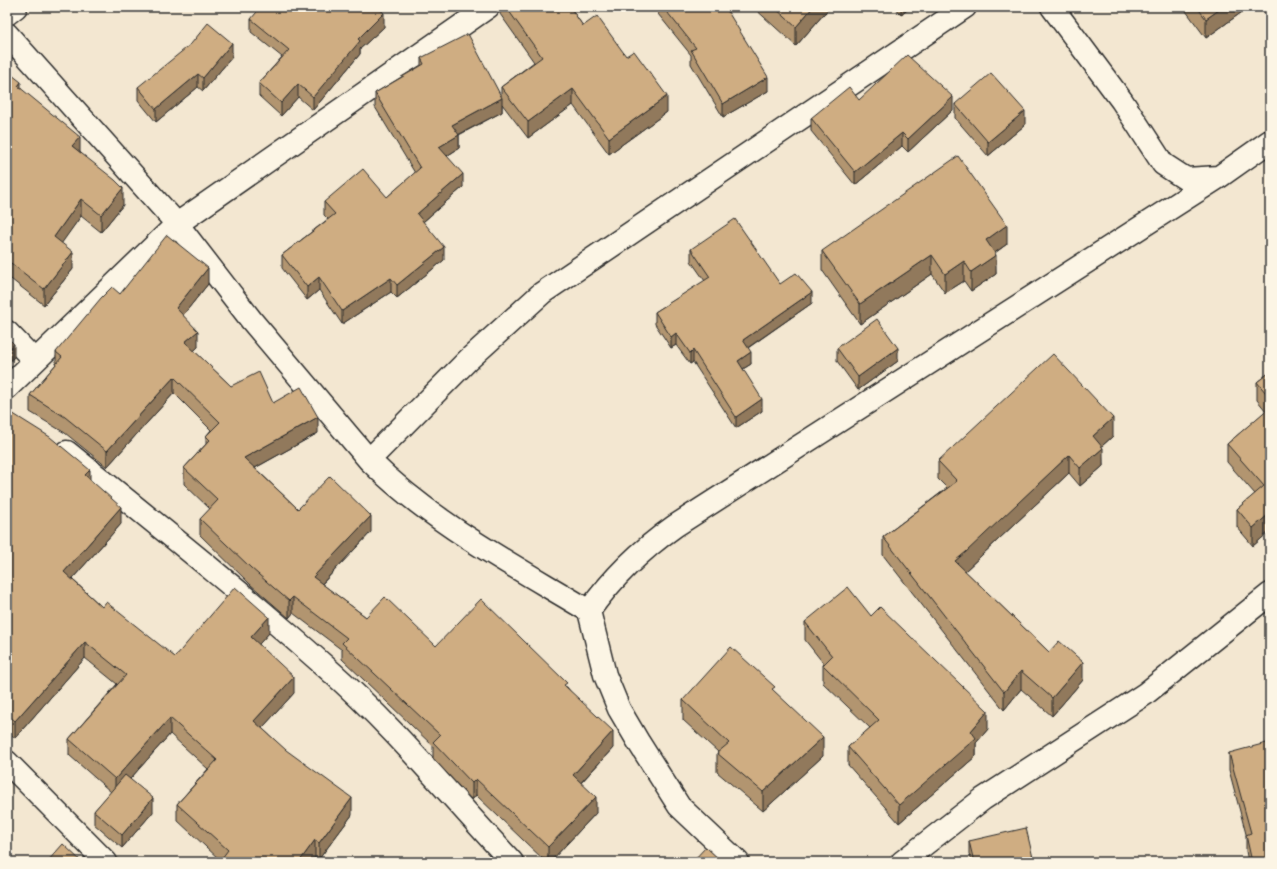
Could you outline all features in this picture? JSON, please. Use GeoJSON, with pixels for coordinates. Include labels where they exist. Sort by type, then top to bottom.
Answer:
{"type":"FeatureCollection","features":[{"type":"Feature","properties":{"kind":"street"},"geometry":{"type":"LineString","coordinates":[[7,14],[16,7]]}},
{"type":"Feature","properties":{"kind":"street"},"geometry":{"type":"LineString","coordinates":[[7,388],[177,224],[488,7]]}},
{"type":"Feature","properties":{"kind":"street"},"geometry":{"type":"LineString","coordinates":[[369,460],[468,360],[542,293],[965,7]]}},
{"type":"Feature","properties":{"kind":"street"},"geometry":{"type":"LineString","coordinates":[[1052,7],[1122,101],[1163,164],[1186,179],[1219,177]]}},
{"type":"Feature","properties":{"kind":"street"},"geometry":{"type":"LineString","coordinates":[[7,34],[177,224],[252,321],[369,460],[386,477],[450,527],[589,611],[605,675],[619,709],[639,743],[679,806],[738,862]]}},
{"type":"Feature","properties":{"kind":"street"},"geometry":{"type":"LineString","coordinates":[[589,611],[605,588],[631,562],[652,542],[675,526],[1219,177],[1270,141]]}},
{"type":"Feature","properties":{"kind":"street"},"geometry":{"type":"LineString","coordinates":[[7,332],[35,361]]}},
{"type":"Feature","properties":{"kind":"street"},"geometry":{"type":"LineString","coordinates":[[50,439],[231,584],[328,668],[408,749],[512,862]]}},
{"type":"Feature","properties":{"kind":"street"},"geometry":{"type":"LineString","coordinates":[[902,862],[983,798],[1145,694],[1270,594]]}},
{"type":"Feature","properties":{"kind":"street"},"geometry":{"type":"LineString","coordinates":[[7,762],[106,862]]}},
{"type":"Feature","properties":{"kind":"building"},"geometry":{"type":"Polygon","coordinates":[[[261,7],[377,7],[384,13],[358,39],[360,41],[313,97],[298,84],[281,103],[259,83],[289,50],[251,19],[261,7]]]}},
{"type":"Feature","properties":{"kind":"building"},"geometry":{"type":"Polygon","coordinates":[[[506,7],[570,7],[583,26],[597,16],[626,56],[634,51],[667,96],[609,138],[573,89],[528,122],[501,87],[542,57],[506,7]]]}},
{"type":"Feature","properties":{"kind":"building"},"geometry":{"type":"Polygon","coordinates":[[[663,7],[725,7],[768,77],[723,104],[691,50],[696,48],[663,7]]]}},
{"type":"Feature","properties":{"kind":"building"},"geometry":{"type":"Polygon","coordinates":[[[774,7],[813,7],[796,27],[774,7]]]}},
{"type":"Feature","properties":{"kind":"building"},"geometry":{"type":"Polygon","coordinates":[[[1197,7],[1223,7],[1206,19],[1197,7]]]}},
{"type":"Feature","properties":{"kind":"building"},"geometry":{"type":"Polygon","coordinates":[[[208,23],[232,43],[203,78],[198,74],[156,109],[138,87],[191,44],[208,23]]]}},
{"type":"Feature","properties":{"kind":"building"},"geometry":{"type":"Polygon","coordinates":[[[468,34],[502,98],[452,125],[459,135],[439,147],[463,174],[417,214],[444,247],[397,285],[391,278],[342,311],[319,277],[307,287],[282,255],[335,214],[324,202],[363,169],[387,197],[420,168],[375,93],[424,64],[421,58],[468,34]]]}},
{"type":"Feature","properties":{"kind":"building"},"geometry":{"type":"Polygon","coordinates":[[[907,55],[953,97],[908,139],[902,133],[855,172],[811,118],[849,87],[859,100],[907,55]]]}},
{"type":"Feature","properties":{"kind":"building"},"geometry":{"type":"Polygon","coordinates":[[[7,71],[21,82],[18,86],[80,137],[72,146],[123,188],[101,215],[81,199],[54,237],[73,252],[44,289],[7,260],[7,239],[9,237],[7,236],[7,71]]]}},
{"type":"Feature","properties":{"kind":"building"},"geometry":{"type":"Polygon","coordinates":[[[991,73],[1025,111],[988,142],[955,104],[991,73]]]}},
{"type":"Feature","properties":{"kind":"building"},"geometry":{"type":"Polygon","coordinates":[[[958,156],[1007,225],[986,240],[996,255],[971,272],[964,261],[945,274],[932,255],[860,304],[822,251],[958,156]]]}},
{"type":"Feature","properties":{"kind":"building"},"geometry":{"type":"Polygon","coordinates":[[[735,219],[780,284],[796,273],[812,292],[743,340],[751,352],[738,361],[762,399],[736,417],[693,350],[690,353],[676,333],[671,337],[655,312],[710,277],[691,249],[735,219]]]}},
{"type":"Feature","properties":{"kind":"building"},"geometry":{"type":"Polygon","coordinates":[[[167,235],[208,268],[176,308],[198,331],[185,342],[231,386],[259,372],[273,403],[301,387],[318,417],[244,458],[298,509],[330,476],[371,516],[313,577],[366,617],[385,597],[436,646],[481,599],[567,683],[564,685],[613,731],[573,775],[596,797],[548,847],[476,779],[472,783],[433,742],[440,735],[342,643],[347,638],[293,597],[289,601],[251,568],[200,519],[218,500],[184,468],[210,440],[206,436],[220,422],[174,377],[107,451],[65,417],[30,395],[62,357],[56,352],[101,298],[112,287],[120,294],[167,235]]]}},
{"type":"Feature","properties":{"kind":"building"},"geometry":{"type":"Polygon","coordinates":[[[877,319],[898,348],[858,377],[837,348],[877,319]]]}},
{"type":"Feature","properties":{"kind":"building"},"geometry":{"type":"Polygon","coordinates":[[[7,337],[14,344],[7,352],[7,337]]]}},
{"type":"Feature","properties":{"kind":"building"},"geometry":{"type":"Polygon","coordinates":[[[1053,354],[1113,418],[1093,436],[1103,448],[1080,468],[1069,455],[955,561],[1049,652],[1059,641],[1083,662],[1052,698],[1021,671],[1004,692],[883,537],[957,481],[938,461],[1053,354]]]}},
{"type":"Feature","properties":{"kind":"building"},"geometry":{"type":"Polygon","coordinates":[[[1270,372],[1270,398],[1257,382],[1270,372]]]}},
{"type":"Feature","properties":{"kind":"building"},"geometry":{"type":"Polygon","coordinates":[[[1270,407],[1270,513],[1253,528],[1237,509],[1264,486],[1227,444],[1270,407]]]}},
{"type":"Feature","properties":{"kind":"building"},"geometry":{"type":"Polygon","coordinates":[[[7,410],[50,437],[90,470],[85,475],[121,507],[64,572],[102,607],[106,602],[175,657],[235,587],[269,617],[251,637],[294,677],[254,721],[286,750],[352,798],[319,843],[315,840],[299,862],[219,862],[228,850],[177,804],[217,760],[170,718],[115,779],[69,739],[126,675],[85,642],[15,721],[7,714],[7,632],[10,629],[7,627],[7,410]]]}},
{"type":"Feature","properties":{"kind":"building"},"geometry":{"type":"Polygon","coordinates":[[[848,587],[871,616],[880,607],[988,711],[971,731],[976,738],[899,805],[848,747],[879,720],[823,665],[832,656],[805,622],[848,587]]]}},
{"type":"Feature","properties":{"kind":"building"},"geometry":{"type":"Polygon","coordinates":[[[731,647],[775,687],[772,689],[823,737],[763,792],[717,753],[729,743],[683,700],[731,647]]]}},
{"type":"Feature","properties":{"kind":"building"},"geometry":{"type":"Polygon","coordinates":[[[1270,742],[1270,862],[1252,862],[1246,835],[1251,833],[1229,753],[1270,742]]]}},
{"type":"Feature","properties":{"kind":"building"},"geometry":{"type":"Polygon","coordinates":[[[125,775],[153,798],[122,835],[94,811],[125,775]]]}},
{"type":"Feature","properties":{"kind":"building"},"geometry":{"type":"Polygon","coordinates":[[[1026,828],[1034,862],[974,862],[969,841],[1026,828]]]}},
{"type":"Feature","properties":{"kind":"building"},"geometry":{"type":"Polygon","coordinates":[[[63,844],[82,862],[47,862],[63,844]]]}},
{"type":"Feature","properties":{"kind":"building"},"geometry":{"type":"Polygon","coordinates":[[[706,847],[722,862],[692,862],[706,847]]]}}]}
